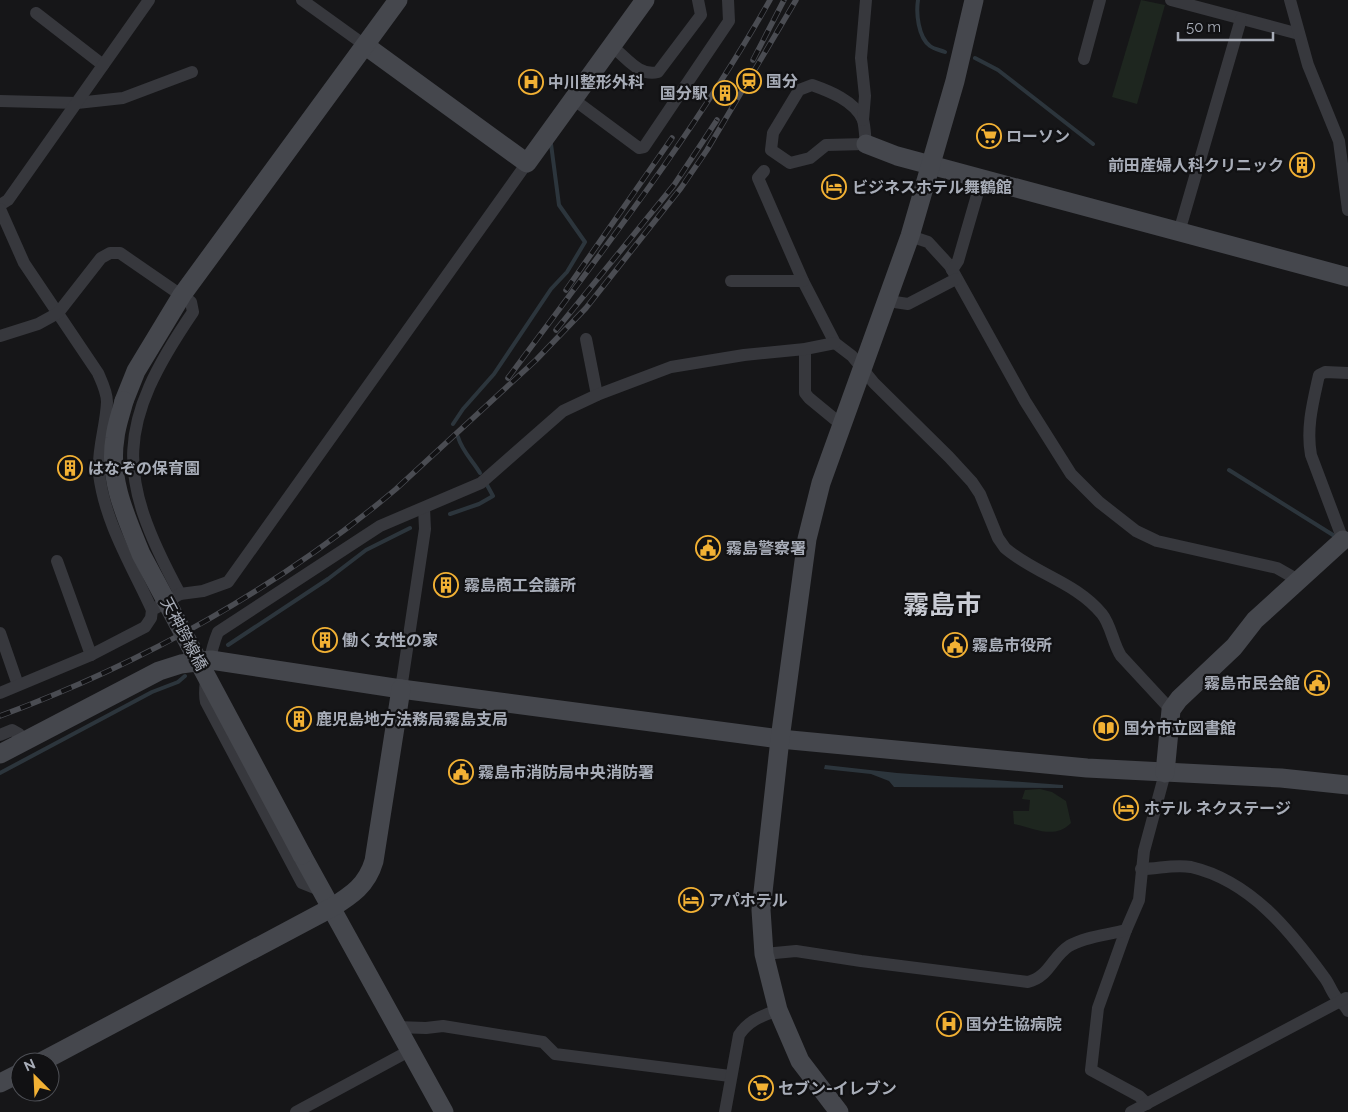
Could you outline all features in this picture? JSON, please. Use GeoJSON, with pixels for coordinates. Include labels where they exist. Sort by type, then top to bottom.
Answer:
{"type":"FeatureCollection","features":[{"type":"Feature","properties":{"kind":"street"},"geometry":{"type":"LineString","coordinates":[[0,205],[8,200],[149,0]]}},
{"type":"Feature","properties":{"kind":"street"},"geometry":{"type":"LineString","coordinates":[[302,0],[526,163]]}},
{"type":"Feature","properties":{"kind":"street","name":"天神跨線橋"},"geometry":{"type":"LineString","coordinates":[[398,0],[182,295],[136,371],[124,401],[114,439],[114,468],[118,494],[141,554],[302,855],[444,1112]]}},
{"type":"Feature","properties":{"kind":"street"},"geometry":{"type":"LineString","coordinates":[[152,610],[180,594],[217,587],[234,577],[526,163],[645,0]]}},
{"type":"Feature","properties":{"kind":"street"},"geometry":{"type":"LineString","coordinates":[[611,46],[639,69],[651,74],[658,72],[701,15],[698,0]]}},
{"type":"Feature","properties":{"kind":"street"},"geometry":{"type":"LineString","coordinates":[[573,99],[639,148],[644,147],[729,21],[728,0]]}},
{"type":"Feature","properties":{"kind":"street"},"geometry":{"type":"LineString","coordinates":[[866,0],[862,58],[866,96],[862,120],[866,144]]}},
{"type":"Feature","properties":{"kind":"street"},"geometry":{"type":"LineString","coordinates":[[839,1112],[800,1061],[778,1010],[764,954],[762,910],[780,739],[808,539],[821,482],[864,370],[910,236],[955,81],[974,0]]}},
{"type":"Feature","properties":{"kind":"street"},"geometry":{"type":"LineString","coordinates":[[1084,59],[1100,0]]}},
{"type":"Feature","properties":{"kind":"street"},"geometry":{"type":"LineString","coordinates":[[1171,0],[1299,34]]}},
{"type":"Feature","properties":{"kind":"street"},"geometry":{"type":"LineString","coordinates":[[1290,0],[1308,65],[1339,141],[1348,210]]}},
{"type":"Feature","properties":{"kind":"street"},"geometry":{"type":"LineString","coordinates":[[36,13],[103,65]]}},
{"type":"Feature","properties":{"kind":"street"},"geometry":{"type":"LineString","coordinates":[[1179,232],[1241,19]]}},
{"type":"Feature","properties":{"kind":"street"},"geometry":{"type":"LineString","coordinates":[[0,101],[77,103],[130,97],[192,72]]}},
{"type":"Feature","properties":{"kind":"street"},"geometry":{"type":"LineString","coordinates":[[862,120],[852,106],[829,91],[812,85],[799,90],[773,134],[771,150],[790,163],[810,158],[826,145],[866,144],[897,156],[1348,277]]}},
{"type":"Feature","properties":{"kind":"street"},"geometry":{"type":"LineString","coordinates":[[764,171],[758,178],[762,190],[775,213],[803,281],[835,343],[852,356],[874,383],[950,456],[972,482],[980,494],[998,538],[1005,548],[1090,600],[1104,616],[1115,646],[1121,656],[1171,710]]}},
{"type":"Feature","properties":{"kind":"street"},"geometry":{"type":"LineString","coordinates":[[888,301],[908,304],[954,275],[982,178]]}},
{"type":"Feature","properties":{"kind":"street"},"geometry":{"type":"LineString","coordinates":[[0,209],[24,263],[98,373],[104,388],[107,401],[100,441],[99,474],[116,535],[152,610],[151,618],[145,627],[91,655],[0,693]]}},
{"type":"Feature","properties":{"kind":"street"},"geometry":{"type":"LineString","coordinates":[[910,236],[928,242],[954,275],[989,333],[1024,401],[1071,474],[1099,502],[1136,531],[1157,541],[1277,568],[1298,580]]}},
{"type":"Feature","properties":{"kind":"street"},"geometry":{"type":"LineString","coordinates":[[0,336],[38,324],[58,313],[101,258],[110,253],[120,253],[191,302],[193,312],[151,380],[137,416],[132,454],[134,484],[145,521],[180,594]]}},
{"type":"Feature","properties":{"kind":"street"},"geometry":{"type":"LineString","coordinates":[[731,280],[803,281]]}},
{"type":"Feature","properties":{"kind":"street"},"geometry":{"type":"LineString","coordinates":[[586,339],[597,395]]}},
{"type":"Feature","properties":{"kind":"street"},"geometry":{"type":"LineString","coordinates":[[327,900],[302,883],[206,702],[204,684],[211,660],[213,643],[218,632],[380,526],[481,484],[563,411],[597,395],[671,367],[744,355],[805,349],[835,343]]}},
{"type":"Feature","properties":{"kind":"street"},"geometry":{"type":"LineString","coordinates":[[805,349],[805,392],[809,398],[843,426]]}},
{"type":"Feature","properties":{"kind":"street"},"geometry":{"type":"LineString","coordinates":[[1146,1104],[1139,1096],[1091,1070],[1098,1008],[1126,930],[1139,900],[1144,851],[1165,773],[1171,710],[1179,699],[1234,647],[1255,620],[1346,537],[1311,455],[1309,444],[1311,411],[1320,375],[1325,372],[1348,373]]}},
{"type":"Feature","properties":{"kind":"street"},"geometry":{"type":"LineString","coordinates":[[59,1052],[327,900],[354,894],[370,873],[374,861],[425,529],[424,508]]}},
{"type":"Feature","properties":{"kind":"street"},"geometry":{"type":"LineString","coordinates":[[57,561],[91,655]]}},
{"type":"Feature","properties":{"kind":"street"},"geometry":{"type":"LineString","coordinates":[[0,633],[18,685]]}},
{"type":"Feature","properties":{"kind":"street"},"geometry":{"type":"LineString","coordinates":[[0,754],[158,671],[181,664],[211,660],[401,689],[780,739],[1165,773],[1281,778],[1348,785]]}},
{"type":"Feature","properties":{"kind":"street"},"geometry":{"type":"LineString","coordinates":[[0,735],[12,730],[24,740]]}},
{"type":"Feature","properties":{"kind":"street"},"geometry":{"type":"LineString","coordinates":[[1141,869],[1174,866],[1191,867],[1220,878],[1259,901],[1275,915],[1303,949],[1326,980],[1336,998],[1346,1003]]}},
{"type":"Feature","properties":{"kind":"street"},"geometry":{"type":"LineString","coordinates":[[764,954],[796,951],[1028,982],[1044,975],[1062,952],[1070,946],[1126,930]]}},
{"type":"Feature","properties":{"kind":"street"},"geometry":{"type":"LineString","coordinates":[[1131,1112],[1346,1003]]}},
{"type":"Feature","properties":{"kind":"street"},"geometry":{"type":"LineString","coordinates":[[725,1112],[739,1034],[745,1026],[755,1019],[778,1010]]}},
{"type":"Feature","properties":{"kind":"street"},"geometry":{"type":"LineString","coordinates":[[396,1027],[456,1028],[543,1042],[555,1054],[730,1076]]}},
{"type":"Feature","properties":{"kind":"street"},"geometry":{"type":"LineString","coordinates":[[296,1112],[409,1051]]}},
{"type":"Feature","properties":{"kind":"shaded area"},"geometry":{"type":"Polygon","coordinates":[[[1141,0],[1165,5],[1137,104],[1112,97],[1141,0]]]}},
{"type":"Feature","properties":{"kind":"shaded area"},"geometry":{"type":"Polygon","coordinates":[[[825,765],[897,773],[1063,785],[1063,788],[894,787],[889,781],[871,774],[824,769],[825,765]]]}},
{"type":"Feature","properties":{"kind":"shaded area"},"geometry":{"type":"Polygon","coordinates":[[[1040,789],[1052,792],[1066,801],[1071,823],[1065,828],[1051,832],[1014,824],[1013,811],[1029,811],[1030,800],[1022,799],[1025,790],[1040,789]]]}},
{"type":"Feature","properties":{"kind":"waterway"},"geometry":{"type":"LineString","coordinates":[[918,0],[917,11],[920,31],[923,37],[930,46],[945,52]]}},
{"type":"Feature","properties":{"kind":"waterway"},"geometry":{"type":"LineString","coordinates":[[975,58],[998,70],[1093,144]]}},
{"type":"Feature","properties":{"kind":"waterway"},"geometry":{"type":"LineString","coordinates":[[453,424],[463,409],[494,374],[551,289],[567,272],[585,242],[559,205],[551,144]]}},
{"type":"Feature","properties":{"kind":"waterway"},"geometry":{"type":"LineString","coordinates":[[458,437],[480,473]]}},
{"type":"Feature","properties":{"kind":"waterway"},"geometry":{"type":"LineString","coordinates":[[1229,470],[1333,535]]}},
{"type":"Feature","properties":{"kind":"waterway"},"geometry":{"type":"LineString","coordinates":[[450,514],[479,504],[493,496],[487,485]]}},
{"type":"Feature","properties":{"kind":"waterway"},"geometry":{"type":"LineString","coordinates":[[228,645],[328,579],[366,550],[410,528]]}},
{"type":"Feature","properties":{"kind":"waterway"},"geometry":{"type":"LineString","coordinates":[[0,773],[152,692],[178,682],[185,676]]}},
{"type":"Feature","properties":{"kind":"railway"},"geometry":{"type":"LineString","coordinates":[[508,378],[611,240],[678,146],[741,50],[770,0]]}},
{"type":"Feature","properties":{"kind":"railway"},"geometry":{"type":"LineString","coordinates":[[753,60],[784,0]]}},
{"type":"Feature","properties":{"kind":"railway"},"geometry":{"type":"LineString","coordinates":[[0,716],[106,672],[158,647],[208,619],[257,590],[305,558],[352,525],[396,489],[536,360],[586,308],[681,188],[707,150],[796,0]]}},
{"type":"Feature","properties":{"kind":"railway"},"geometry":{"type":"LineString","coordinates":[[556,330],[674,185],[717,120]]}},
{"type":"Feature","properties":{"kind":"railway"},"geometry":{"type":"LineString","coordinates":[[566,290],[672,138]]}},
{"type":"Feature","properties":{"kind":"place","name":"国分"},"geometry":{"type":"Point","coordinates":[749,81]}},
{"type":"Feature","properties":{"kind":"place","name":"中川整形外科"},"geometry":{"type":"Point","coordinates":[531,82]}},
{"type":"Feature","properties":{"kind":"place","name":"国分駅"},"geometry":{"type":"Point","coordinates":[725,93]}},
{"type":"Feature","properties":{"kind":"place","name":"ローソン"},"geometry":{"type":"Point","coordinates":[989,136]}},
{"type":"Feature","properties":{"kind":"place","name":"前田産婦人科クリニック"},"geometry":{"type":"Point","coordinates":[1302,165]}},
{"type":"Feature","properties":{"kind":"place","name":"ビジネスホテル舞鶴館"},"geometry":{"type":"Point","coordinates":[834,187]}},
{"type":"Feature","properties":{"kind":"place","name":"はなぞの保育園"},"geometry":{"type":"Point","coordinates":[70,468]}},
{"type":"Feature","properties":{"kind":"place","name":"霧島警察署"},"geometry":{"type":"Point","coordinates":[708,548]}},
{"type":"Feature","properties":{"kind":"place","name":"霧島商工会議所"},"geometry":{"type":"Point","coordinates":[446,585]}},
{"type":"Feature","properties":{"kind":"place","name":"働く女性の家"},"geometry":{"type":"Point","coordinates":[325,640]}},
{"type":"Feature","properties":{"kind":"place","name":"霧島市役所"},"geometry":{"type":"Point","coordinates":[955,645]}},
{"type":"Feature","properties":{"kind":"place","name":"霧島市民会館"},"geometry":{"type":"Point","coordinates":[1317,683]}},
{"type":"Feature","properties":{"kind":"place","name":"鹿児島地方法務局霧島支局"},"geometry":{"type":"Point","coordinates":[299,719]}},
{"type":"Feature","properties":{"kind":"place","name":"国分市立図書館"},"geometry":{"type":"Point","coordinates":[1106,728]}},
{"type":"Feature","properties":{"kind":"place","name":"霧島市消防局中央消防署"},"geometry":{"type":"Point","coordinates":[461,772]}},
{"type":"Feature","properties":{"kind":"place","name":"ホテル ネクステージ"},"geometry":{"type":"Point","coordinates":[1126,808]}},
{"type":"Feature","properties":{"kind":"place","name":"アパホテル"},"geometry":{"type":"Point","coordinates":[691,900]}},
{"type":"Feature","properties":{"kind":"place","name":"国分生協病院"},"geometry":{"type":"Point","coordinates":[949,1024]}},
{"type":"Feature","properties":{"kind":"place","name":"セブン-イレブン"},"geometry":{"type":"Point","coordinates":[761,1088]}},
{"type":"Feature","properties":{"kind":"district","name":"霧島市"},"geometry":{"type":"Point","coordinates":[942,605]}}]}
